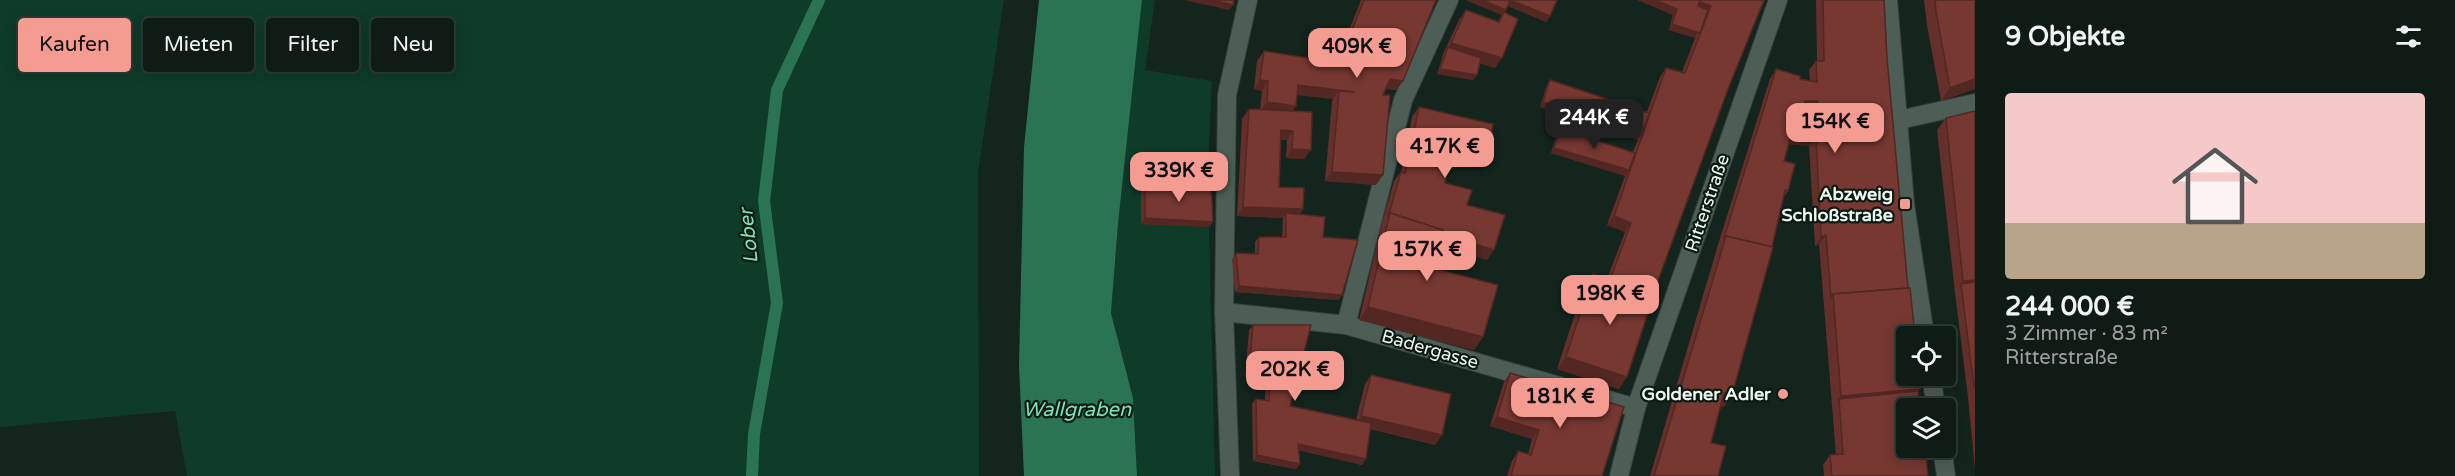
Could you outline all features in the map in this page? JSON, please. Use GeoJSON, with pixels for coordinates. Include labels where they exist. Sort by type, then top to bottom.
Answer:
{"type":"FeatureCollection","features":[{"type":"Feature","properties":{"kind":"street"},"geometry":{"type":"LineString","coordinates":[[1230,476],[1224,312],[1227,94],[1248,0]]}},
{"type":"Feature","properties":{"kind":"street"},"geometry":{"type":"LineString","coordinates":[[1346,325],[1403,100],[1449,0]]}},
{"type":"Feature","properties":{"kind":"street","name":"Ritterstraße"},"geometry":{"type":"LineString","coordinates":[[1619,476],[1636,408],[1778,0]]}},
{"type":"Feature","properties":{"kind":"street"},"geometry":{"type":"LineString","coordinates":[[1888,0],[1905,204],[1923,326]]}},
{"type":"Feature","properties":{"kind":"street"},"geometry":{"type":"LineString","coordinates":[[1899,120],[1975,104]]}},
{"type":"Feature","properties":{"kind":"street","name":"Badergasse"},"geometry":{"type":"LineString","coordinates":[[1224,312],[1346,325],[1636,408]]}},
{"type":"Feature","properties":{"kind":"street"},"geometry":{"type":"LineString","coordinates":[[1944,458],[1946,476]]}},
{"type":"Feature","properties":{"kind":"shaded area"},"geometry":{"type":"Polygon","coordinates":[[[0,0],[1004,0],[978,172],[979,476],[187,476],[175,411],[0,427],[0,0]]]}},
{"type":"Feature","properties":{"kind":"shaded area"},"geometry":{"type":"Polygon","coordinates":[[[1142,0],[1155,0],[1145,70],[1212,81],[1207,192],[1141,192],[1141,223],[1209,227],[1215,476],[1137,476],[1133,398],[1111,313],[1118,224],[1142,0]]]}},
{"type":"Feature","properties":{"kind":"water","name":"Wallgraben"},"geometry":{"type":"Polygon","coordinates":[[[1039,0],[1142,0],[1118,224],[1111,313],[1133,398],[1137,476],[1024,476],[1019,365],[1024,147],[1039,0]]]}},
{"type":"Feature","properties":{"kind":"building"},"geometry":{"type":"Polygon","coordinates":[[[1212,0],[1234,0],[1233,5],[1212,0]]]}},
{"type":"Feature","properties":{"kind":"building"},"geometry":{"type":"Polygon","coordinates":[[[1364,0],[1436,0],[1403,81],[1390,79],[1383,95],[1390,95],[1383,175],[1332,172],[1339,91],[1355,92],[1298,85],[1296,106],[1267,102],[1268,81],[1260,80],[1264,51],[1339,63],[1364,0]]]}},
{"type":"Feature","properties":{"kind":"building"},"geometry":{"type":"Polygon","coordinates":[[[1482,0],[1510,0],[1506,10],[1482,0]]]}},
{"type":"Feature","properties":{"kind":"building"},"geometry":{"type":"Polygon","coordinates":[[[1510,0],[1557,0],[1550,16],[1510,0]]]}},
{"type":"Feature","properties":{"kind":"building"},"geometry":{"type":"Polygon","coordinates":[[[1655,0],[1700,0],[1698,6],[1708,10],[1700,33],[1672,24],[1677,9],[1655,0]]]}},
{"type":"Feature","properties":{"kind":"building"},"geometry":{"type":"Polygon","coordinates":[[[1701,0],[1764,0],[1728,89],[1653,294],[1610,280],[1631,223],[1614,216],[1666,68],[1685,73],[1711,6],[1700,2],[1701,0]]]}},
{"type":"Feature","properties":{"kind":"building"},"geometry":{"type":"Polygon","coordinates":[[[1823,0],[1884,0],[1887,58],[1908,288],[1833,294],[1831,297],[1826,235],[1821,237],[1816,137],[1791,135],[1784,161],[1795,164],[1788,191],[1785,190],[1772,247],[1726,236],[1724,238],[1776,69],[1800,76],[1800,79],[1817,82],[1816,61],[1824,61],[1823,0]],[[1805,101],[1801,115],[1819,117],[1818,101],[1805,101]]]}},
{"type":"Feature","properties":{"kind":"building"},"geometry":{"type":"Polygon","coordinates":[[[1935,0],[1975,0],[1975,79],[1950,88],[1936,12],[1935,0]]]}},
{"type":"Feature","properties":{"kind":"building"},"geometry":{"type":"Polygon","coordinates":[[[1466,10],[1499,22],[1504,12],[1518,19],[1502,58],[1451,43],[1466,10]]]}},
{"type":"Feature","properties":{"kind":"building"},"geometry":{"type":"Polygon","coordinates":[[[1448,47],[1481,58],[1477,75],[1440,69],[1448,47]]]}},
{"type":"Feature","properties":{"kind":"building"},"geometry":{"type":"Polygon","coordinates":[[[1550,80],[1649,113],[1642,135],[1543,102],[1550,80]]]}},
{"type":"Feature","properties":{"kind":"building"},"geometry":{"type":"Polygon","coordinates":[[[1419,107],[1493,124],[1488,157],[1450,152],[1445,183],[1472,190],[1467,205],[1505,215],[1494,250],[1442,234],[1443,230],[1390,213],[1388,217],[1401,172],[1405,173],[1419,107]]]}},
{"type":"Feature","properties":{"kind":"building"},"geometry":{"type":"Polygon","coordinates":[[[1249,109],[1312,112],[1311,150],[1292,149],[1293,131],[1281,130],[1279,187],[1304,188],[1303,209],[1243,207],[1249,109]]]}},
{"type":"Feature","properties":{"kind":"building"},"geometry":{"type":"Polygon","coordinates":[[[1975,111],[1975,280],[1963,281],[1946,118],[1975,111]]]}},
{"type":"Feature","properties":{"kind":"building"},"geometry":{"type":"Polygon","coordinates":[[[1561,129],[1635,153],[1629,170],[1554,148],[1561,129]]]}},
{"type":"Feature","properties":{"kind":"building"},"geometry":{"type":"Polygon","coordinates":[[[1211,186],[1213,222],[1145,218],[1145,187],[1211,186]]]}},
{"type":"Feature","properties":{"kind":"building"},"geometry":{"type":"Polygon","coordinates":[[[1286,213],[1325,217],[1323,237],[1358,240],[1342,295],[1239,286],[1236,253],[1258,254],[1259,237],[1286,237],[1286,213]]]}},
{"type":"Feature","properties":{"kind":"building"},"geometry":{"type":"Polygon","coordinates":[[[1390,213],[1443,230],[1433,268],[1498,285],[1483,337],[1368,307],[1390,213]]]}},
{"type":"Feature","properties":{"kind":"building"},"geometry":{"type":"Polygon","coordinates":[[[1726,236],[1773,247],[1732,395],[1724,393],[1711,443],[1726,446],[1718,476],[1654,476],[1726,236]]]}},
{"type":"Feature","properties":{"kind":"building"},"geometry":{"type":"Polygon","coordinates":[[[1593,274],[1654,294],[1627,377],[1566,357],[1593,274]]]}},
{"type":"Feature","properties":{"kind":"building"},"geometry":{"type":"Polygon","coordinates":[[[1975,282],[1975,387],[1974,387],[1961,284],[1975,282]]]}},
{"type":"Feature","properties":{"kind":"building"},"geometry":{"type":"Polygon","coordinates":[[[1910,288],[1914,326],[1896,326],[1896,386],[1920,386],[1920,389],[1841,396],[1833,294],[1910,288]]]}},
{"type":"Feature","properties":{"kind":"building"},"geometry":{"type":"Polygon","coordinates":[[[1253,325],[1311,325],[1290,406],[1371,423],[1366,459],[1298,444],[1300,464],[1257,455],[1256,399],[1269,401],[1270,376],[1249,372],[1253,325]]]}},
{"type":"Feature","properties":{"kind":"building"},"geometry":{"type":"Polygon","coordinates":[[[1510,373],[1624,407],[1602,476],[1511,476],[1518,451],[1531,455],[1539,430],[1497,417],[1510,373]]]}},
{"type":"Feature","properties":{"kind":"building"},"geometry":{"type":"Polygon","coordinates":[[[1371,375],[1451,394],[1442,435],[1361,416],[1371,375]]]}},
{"type":"Feature","properties":{"kind":"building"},"geometry":{"type":"Polygon","coordinates":[[[1918,391],[1919,398],[1896,398],[1896,458],[1926,458],[1928,476],[1832,476],[1830,455],[1843,454],[1839,399],[1918,391]]]}},
{"type":"Feature","properties":{"kind":"waterway","name":"Lober"},"geometry":{"type":"LineString","coordinates":[[752,476],[754,434],[777,303],[764,201],[777,90],[819,0]]}},
{"type":"Feature","properties":{"kind":"place","name":"Abzweig Schloßstraße"},"geometry":{"type":"Point","coordinates":[1905,204]}},
{"type":"Feature","properties":{"kind":"place","name":"Goldener Adler"},"geometry":{"type":"Point","coordinates":[1783,394]}}]}
